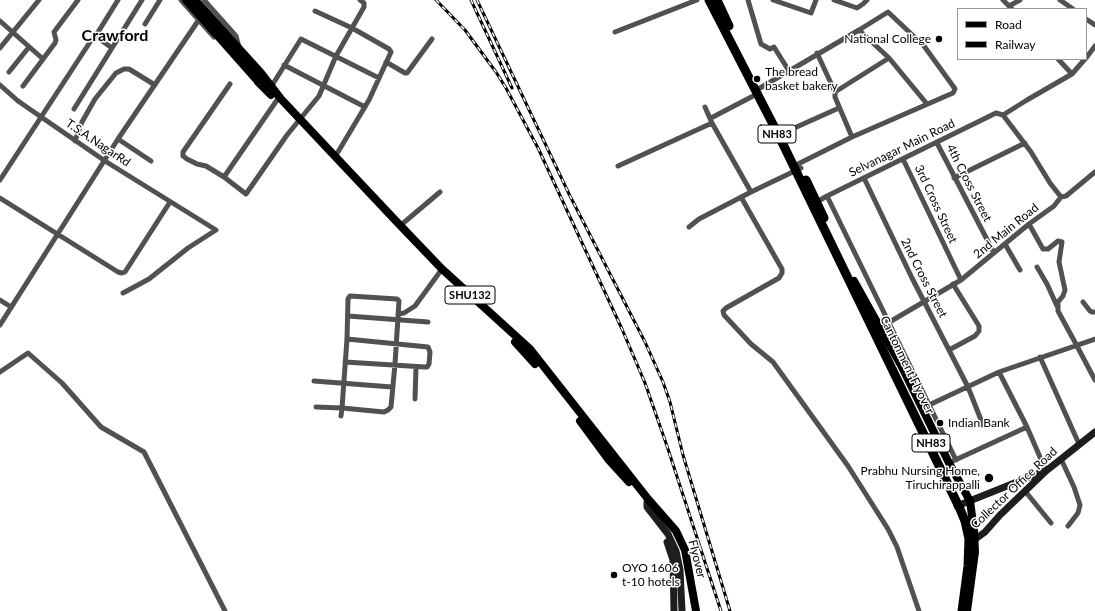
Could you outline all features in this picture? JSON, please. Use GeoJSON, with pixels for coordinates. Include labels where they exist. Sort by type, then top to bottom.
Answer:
{"type":"FeatureCollection","features":[{"type":"Feature","properties":{"kind":"highway","name":"NH83"},"geometry":{"type":"LineString","coordinates":[[709,0],[739,54],[798,168]]}},
{"type":"Feature","properties":{"kind":"highway","name":"NH83"},"geometry":{"type":"LineString","coordinates":[[717,0],[739,54]]}},
{"type":"Feature","properties":{"kind":"highway","name":"NH83"},"geometry":{"type":"LineString","coordinates":[[758,91],[783,133],[814,204],[845,269]]}},
{"type":"Feature","properties":{"kind":"highway","name":"Cantonment Flyover"},"geometry":{"type":"LineString","coordinates":[[845,269],[965,521],[969,539],[964,611]]}},
{"type":"Feature","properties":{"kind":"highway","name":"Cantonment Flyover"},"geometry":{"type":"LineString","coordinates":[[852,285],[963,508],[969,523],[972,539],[972,553],[964,611]]}},
{"type":"Feature","properties":{"kind":"main road","name":"SHU132"},"geometry":{"type":"LineString","coordinates":[[186,0],[228,42]]}},
{"type":"Feature","properties":{"kind":"main road","name":"SHU132"},"geometry":{"type":"LineString","coordinates":[[195,0],[228,42],[261,80],[271,87],[299,120],[401,225],[441,270],[530,349],[651,505]]}},
{"type":"Feature","properties":{"kind":"main road"},"geometry":{"type":"LineString","coordinates":[[261,80],[277,100],[299,120],[375,204],[441,270]]}},
{"type":"Feature","properties":{"kind":"main road"},"geometry":{"type":"LineString","coordinates":[[845,269],[880,327],[952,461],[970,500],[974,540],[974,566],[964,611]]}},
{"type":"Feature","properties":{"kind":"main road","name":"NH83"},"geometry":{"type":"LineString","coordinates":[[845,269],[845,280],[853,299],[957,505],[965,530],[967,545],[964,611]]}},
{"type":"Feature","properties":{"kind":"main road","name":"Collector Office Road"},"geometry":{"type":"LineString","coordinates":[[967,545],[985,532],[1000,515],[1046,471],[1095,432]]}},
{"type":"Feature","properties":{"kind":"main road"},"geometry":{"type":"LineString","coordinates":[[957,505],[1046,471]]}},
{"type":"Feature","properties":{"kind":"main road"},"geometry":{"type":"LineString","coordinates":[[651,505],[650,515],[667,540],[672,554],[674,574],[674,611]]}},
{"type":"Feature","properties":{"kind":"main road"},"geometry":{"type":"LineString","coordinates":[[651,505],[676,551],[680,570],[682,611]]}},
{"type":"Feature","properties":{"kind":"main road","name":"Flyover"},"geometry":{"type":"LineString","coordinates":[[651,505],[668,526],[682,551],[692,611]]}},
{"type":"Feature","properties":{"kind":"main road","name":"Flyover"},"geometry":{"type":"LineString","coordinates":[[651,505],[676,531],[684,546],[696,611]]}},
{"type":"Feature","properties":{"kind":"street"},"geometry":{"type":"LineString","coordinates":[[0,48],[39,0]]}},
{"type":"Feature","properties":{"kind":"street"},"geometry":{"type":"LineString","coordinates":[[23,86],[55,43],[56,40],[54,35],[56,29],[78,0]]}},
{"type":"Feature","properties":{"kind":"street"},"geometry":{"type":"LineString","coordinates":[[0,180],[118,0]]}},
{"type":"Feature","properties":{"kind":"street"},"geometry":{"type":"LineString","coordinates":[[74,109],[142,0]]}},
{"type":"Feature","properties":{"kind":"street"},"geometry":{"type":"LineString","coordinates":[[145,24],[160,0]]}},
{"type":"Feature","properties":{"kind":"street"},"geometry":{"type":"LineString","coordinates":[[181,0],[198,21],[221,45],[235,50],[236,36],[204,0]]}},
{"type":"Feature","properties":{"kind":"street"},"geometry":{"type":"LineString","coordinates":[[230,84],[183,152],[183,156],[197,164],[206,166],[224,177],[246,194],[299,120],[316,102],[336,56],[364,7],[364,3],[360,0]]}},
{"type":"Feature","properties":{"kind":"street"},"geometry":{"type":"LineString","coordinates":[[615,32],[697,0]]}},
{"type":"Feature","properties":{"kind":"street"},"geometry":{"type":"LineString","coordinates":[[748,0],[761,44],[770,49],[774,47],[789,71]]}},
{"type":"Feature","properties":{"kind":"street"},"geometry":{"type":"LineString","coordinates":[[773,0],[811,13],[816,0]]}},
{"type":"Feature","properties":{"kind":"street"},"geometry":{"type":"LineString","coordinates":[[834,0],[857,8],[867,0]]}},
{"type":"Feature","properties":{"kind":"street"},"geometry":{"type":"LineString","coordinates":[[1003,0],[1011,8],[1020,0]]}},
{"type":"Feature","properties":{"kind":"street"},"geometry":{"type":"LineString","coordinates":[[1060,0],[1071,8]]}},
{"type":"Feature","properties":{"kind":"street"},"geometry":{"type":"LineString","coordinates":[[315,11],[352,28],[391,51],[365,107],[335,156]]}},
{"type":"Feature","properties":{"kind":"street"},"geometry":{"type":"LineString","coordinates":[[618,166],[712,120],[789,71],[888,12],[924,46],[954,86],[955,90],[953,93],[852,137],[798,168],[699,219],[689,227]]}},
{"type":"Feature","properties":{"kind":"street"},"geometry":{"type":"LineString","coordinates":[[0,21],[44,59]]}},
{"type":"Feature","properties":{"kind":"street"},"geometry":{"type":"LineString","coordinates":[[0,325],[118,139],[198,21]]}},
{"type":"Feature","properties":{"kind":"street"},"geometry":{"type":"LineString","coordinates":[[859,30],[889,58],[927,104]]}},
{"type":"Feature","properties":{"kind":"street"},"geometry":{"type":"LineString","coordinates":[[95,37],[112,48]]}},
{"type":"Feature","properties":{"kind":"street"},"geometry":{"type":"LineString","coordinates":[[271,87],[301,39],[378,78]]}},
{"type":"Feature","properties":{"kind":"street"},"geometry":{"type":"LineString","coordinates":[[386,62],[405,73],[432,39]]}},
{"type":"Feature","properties":{"kind":"street"},"geometry":{"type":"LineString","coordinates":[[1087,58],[1095,46]]}},
{"type":"Feature","properties":{"kind":"street"},"geometry":{"type":"LineString","coordinates":[[8,72],[29,47]]}},
{"type":"Feature","properties":{"kind":"street"},"geometry":{"type":"LineString","coordinates":[[817,54],[835,92],[835,97],[852,137]]}},
{"type":"Feature","properties":{"kind":"street"},"geometry":{"type":"LineString","coordinates":[[835,92],[889,58]]}},
{"type":"Feature","properties":{"kind":"street"},"geometry":{"type":"LineString","coordinates":[[1059,60],[1072,74]]}},
{"type":"Feature","properties":{"kind":"street"},"geometry":{"type":"LineString","coordinates":[[1061,198],[1025,143],[1003,115],[1072,74],[1085,60]]}},
{"type":"Feature","properties":{"kind":"street"},"geometry":{"type":"LineString","coordinates":[[284,65],[365,107]]}},
{"type":"Feature","properties":{"kind":"street"},"geometry":{"type":"LineString","coordinates":[[75,140],[82,122],[95,99],[116,73],[124,69],[129,69],[155,85]]}},
{"type":"Feature","properties":{"kind":"street","name":"T.S.A.NagarRd"},"geometry":{"type":"LineString","coordinates":[[0,85],[18,101],[105,161],[216,230],[188,248],[148,278],[123,293]]}},
{"type":"Feature","properties":{"kind":"street"},"geometry":{"type":"LineString","coordinates":[[224,177],[277,100]]}},
{"type":"Feature","properties":{"kind":"street"},"geometry":{"type":"LineString","coordinates":[[705,107],[751,192]]}},
{"type":"Feature","properties":{"kind":"street"},"geometry":{"type":"LineString","coordinates":[[783,133],[840,108]]}},
{"type":"Feature","properties":{"kind":"street","name":"Selvanagar Main Road"},"geometry":{"type":"LineString","coordinates":[[814,204],[827,196],[996,113],[1003,115]]}},
{"type":"Feature","properties":{"kind":"street"},"geometry":{"type":"LineString","coordinates":[[118,139],[151,161]]}},
{"type":"Feature","properties":{"kind":"street","name":"4th Cross Street"},"geometry":{"type":"LineString","coordinates":[[937,143],[994,253]]}},
{"type":"Feature","properties":{"kind":"street"},"geometry":{"type":"LineString","coordinates":[[954,178],[1025,143]]}},
{"type":"Feature","properties":{"kind":"street","name":"3rd Cross Street"},"geometry":{"type":"LineString","coordinates":[[903,159],[961,280]]}},
{"type":"Feature","properties":{"kind":"street","name":"2nd Main Road"},"geometry":{"type":"LineString","coordinates":[[880,327],[961,280],[1095,172]]}},
{"type":"Feature","properties":{"kind":"street","name":"2nd Cross Street"},"geometry":{"type":"LineString","coordinates":[[864,178],[912,278],[968,387],[983,425]]}},
{"type":"Feature","properties":{"kind":"street"},"geometry":{"type":"LineString","coordinates":[[401,225],[440,192]]}},
{"type":"Feature","properties":{"kind":"street"},"geometry":{"type":"LineString","coordinates":[[827,196],[929,405],[952,461],[1027,427]]}},
{"type":"Feature","properties":{"kind":"street"},"geometry":{"type":"LineString","coordinates":[[741,197],[782,269],[782,273],[780,278],[726,308],[723,311],[724,315],[751,344],[773,362],[848,466],[888,529],[897,547],[919,611]]}},
{"type":"Feature","properties":{"kind":"street"},"geometry":{"type":"LineString","coordinates":[[0,198],[118,272],[122,273],[125,272],[170,202]]}},
{"type":"Feature","properties":{"kind":"street"},"geometry":{"type":"LineString","coordinates":[[1029,224],[1043,249],[1048,248],[1058,241],[1062,242],[1059,262],[1065,290],[1063,296],[1058,302],[1057,307]]}},
{"type":"Feature","properties":{"kind":"street"},"geometry":{"type":"LineString","coordinates":[[1005,244],[1020,270]]}},
{"type":"Feature","properties":{"kind":"street"},"geometry":{"type":"LineString","coordinates":[[1036,267],[1047,284],[1058,311],[1095,380]]}},
{"type":"Feature","properties":{"kind":"street"},"geometry":{"type":"LineString","coordinates":[[397,317],[415,306],[441,270]]}},
{"type":"Feature","properties":{"kind":"street"},"geometry":{"type":"LineString","coordinates":[[949,350],[975,336],[979,331],[979,326],[953,284]]}},
{"type":"Feature","properties":{"kind":"street"},"geometry":{"type":"LineString","coordinates":[[316,407],[342,408],[384,412],[391,407],[399,301],[397,299],[350,296],[348,299],[344,383],[342,408],[341,416]]}},
{"type":"Feature","properties":{"kind":"street"},"geometry":{"type":"LineString","coordinates":[[0,300],[11,307]]}},
{"type":"Feature","properties":{"kind":"street"},"geometry":{"type":"LineString","coordinates":[[1083,302],[1090,311],[1095,312]]}},
{"type":"Feature","properties":{"kind":"street"},"geometry":{"type":"LineString","coordinates":[[348,316],[397,317],[428,322]]}},
{"type":"Feature","properties":{"kind":"street"},"geometry":{"type":"LineString","coordinates":[[345,362],[427,367],[429,364],[430,349],[428,347],[346,339]]}},
{"type":"Feature","properties":{"kind":"street"},"geometry":{"type":"LineString","coordinates":[[929,405],[999,372],[1095,339]]}},
{"type":"Feature","properties":{"kind":"street"},"geometry":{"type":"LineString","coordinates":[[0,372],[28,353],[62,383],[101,426],[144,452],[225,611]]}},
{"type":"Feature","properties":{"kind":"street"},"geometry":{"type":"LineString","coordinates":[[1040,357],[1079,444]]}},
{"type":"Feature","properties":{"kind":"street"},"geometry":{"type":"LineString","coordinates":[[415,399],[416,367]]}},
{"type":"Feature","properties":{"kind":"street"},"geometry":{"type":"LineString","coordinates":[[999,372],[1027,427],[1046,471]]}},
{"type":"Feature","properties":{"kind":"street"},"geometry":{"type":"LineString","coordinates":[[314,381],[392,387]]}},
{"type":"Feature","properties":{"kind":"street"},"geometry":{"type":"LineString","coordinates":[[1061,459],[1074,487],[1080,505],[1078,513],[1068,526]]}},
{"type":"Feature","properties":{"kind":"street"},"geometry":{"type":"LineString","coordinates":[[1025,491],[1051,524]]}},
{"type":"Feature","properties":{"kind":"railway"},"geometry":{"type":"LineString","coordinates":[[436,0],[465,30],[496,72],[538,148],[622,329],[645,383],[721,611]]}},
{"type":"Feature","properties":{"kind":"railway"},"geometry":{"type":"LineString","coordinates":[[471,0],[512,88]]}},
{"type":"Feature","properties":{"kind":"railway"},"geometry":{"type":"LineString","coordinates":[[477,0],[570,196],[645,342],[663,382],[670,402],[683,455],[730,611]]}},
{"type":"Feature","properties":{"kind":"place","name":"National College"},"geometry":{"type":"Point","coordinates":[939,39]}},
{"type":"Feature","properties":{"kind":"place","name":"The bread basket bakery"},"geometry":{"type":"Point","coordinates":[757,79]}},
{"type":"Feature","properties":{"kind":"place","name":"Indian Bank"},"geometry":{"type":"Point","coordinates":[940,423]}},
{"type":"Feature","properties":{"kind":"place","name":"Prabhu Nursing Home, Tiruchirappalli"},"geometry":{"type":"Point","coordinates":[989,478]}},
{"type":"Feature","properties":{"kind":"place","name":"OYO 1606 t-10 hotels"},"geometry":{"type":"Point","coordinates":[614,575]}},
{"type":"Feature","properties":{"kind":"district","name":"Crawford"},"geometry":{"type":"Point","coordinates":[115,36]}}]}
